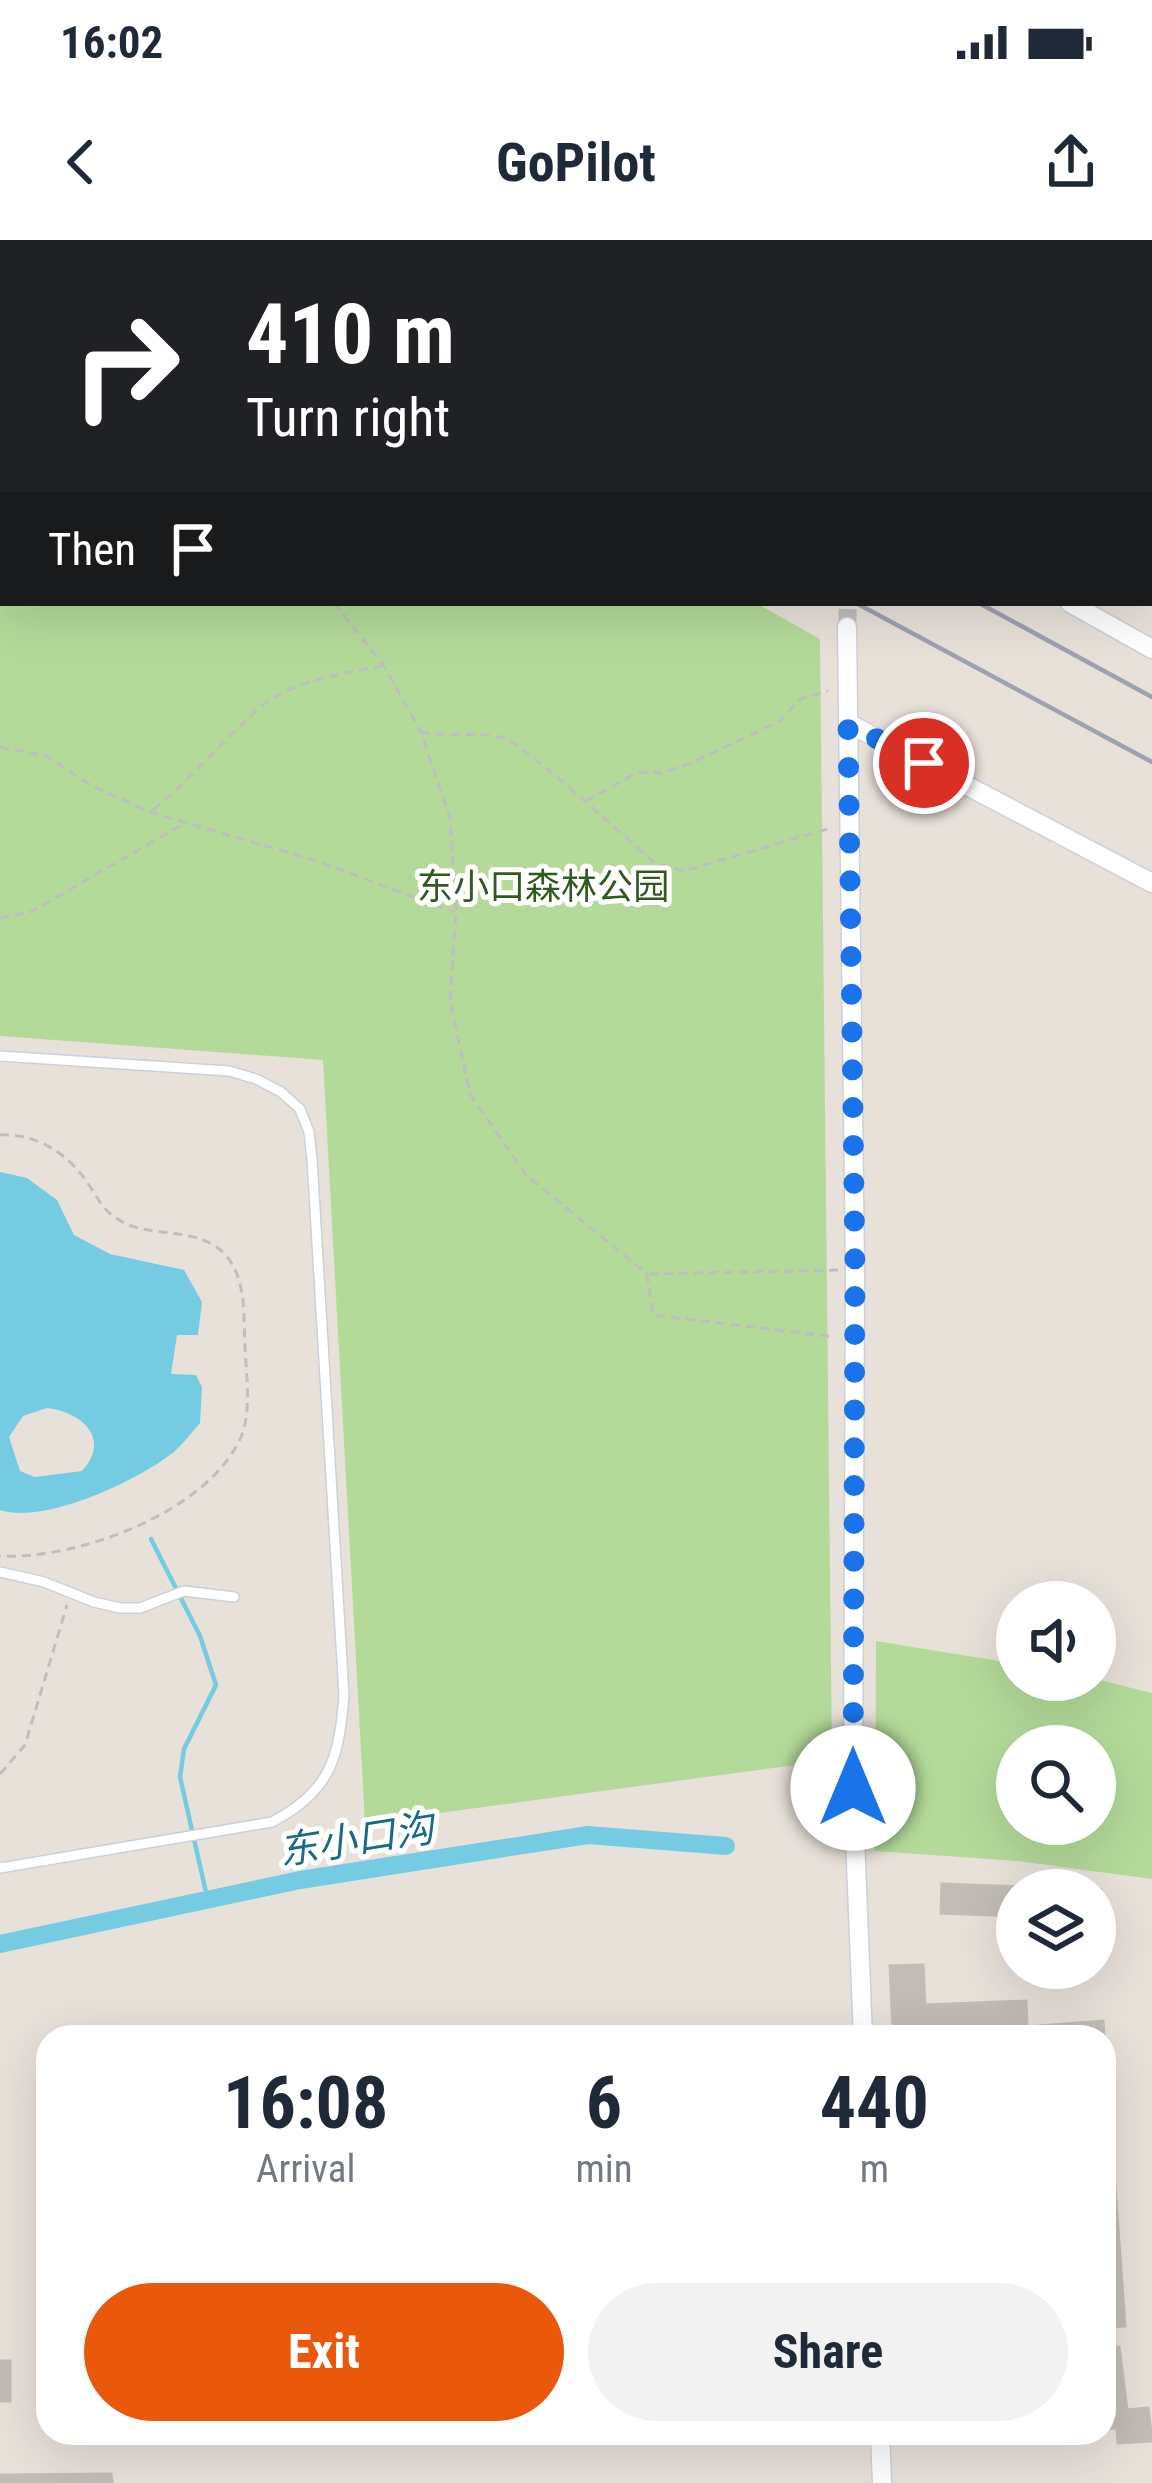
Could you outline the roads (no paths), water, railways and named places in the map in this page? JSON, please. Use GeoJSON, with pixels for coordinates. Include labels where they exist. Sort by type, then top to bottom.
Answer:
{"type":"FeatureCollection","features":[{"type":"Feature","properties":{"kind":"street"},"geometry":{"type":"LineString","coordinates":[[1075,606],[1152,649]]}},
{"type":"Feature","properties":{"kind":"street"},"geometry":{"type":"LineString","coordinates":[[847,627],[855,1270],[853,1788],[863,2025]]}},
{"type":"Feature","properties":{"kind":"street"},"geometry":{"type":"LineString","coordinates":[[848,724],[1152,883]]}},
{"type":"Feature","properties":{"kind":"street"},"geometry":{"type":"LineString","coordinates":[[880,2445],[882,2483]]}},
{"type":"Feature","properties":{"kind":"lane"},"geometry":{"type":"LineString","coordinates":[[0,1056],[230,1071],[281,1092],[300,1109],[309,1132],[343,1672],[341,1728],[324,1784],[303,1806],[272,1822],[0,1868]]}},
{"type":"Feature","properties":{"kind":"lane"},"geometry":{"type":"LineString","coordinates":[[0,1572],[121,1608],[140,1608],[184,1591],[234,1598]]}},
{"type":"Feature","properties":{"kind":"water"},"geometry":{"type":"Polygon","coordinates":[[[0,1172],[27,1178],[57,1200],[74,1235],[110,1254],[184,1270],[202,1302],[198,1335],[177,1335],[171,1374],[196,1375],[202,1387],[200,1423],[159,1462],[65,1506],[19,1513],[0,1510],[0,1172]],[[47,1408],[23,1416],[9,1437],[20,1471],[35,1477],[82,1471],[91,1459],[94,1448],[89,1429],[47,1408]]]}},
{"type":"Feature","properties":{"kind":"waterway"},"geometry":{"type":"LineString","coordinates":[[151,1539],[200,1636],[216,1685],[184,1749],[180,1777],[208,1901]]}},
{"type":"Feature","properties":{"kind":"waterway","name":"东小口沟"},"geometry":{"type":"LineString","coordinates":[[0,1944],[300,1880],[588,1835],[726,1846]]}},
{"type":"Feature","properties":{"kind":"tunnel"},"geometry":{"type":"LineString","coordinates":[[847,627],[848,606]]}},
{"type":"Feature","properties":{"kind":"railway"},"geometry":{"type":"LineString","coordinates":[[862,606],[1152,762]]}},
{"type":"Feature","properties":{"kind":"railway"},"geometry":{"type":"LineString","coordinates":[[985,606],[1152,697]]}},
{"type":"Feature","properties":{"kind":"park label","name":"东小口森林公园"},"geometry":{"type":"Point","coordinates":[543,886]}}]}
